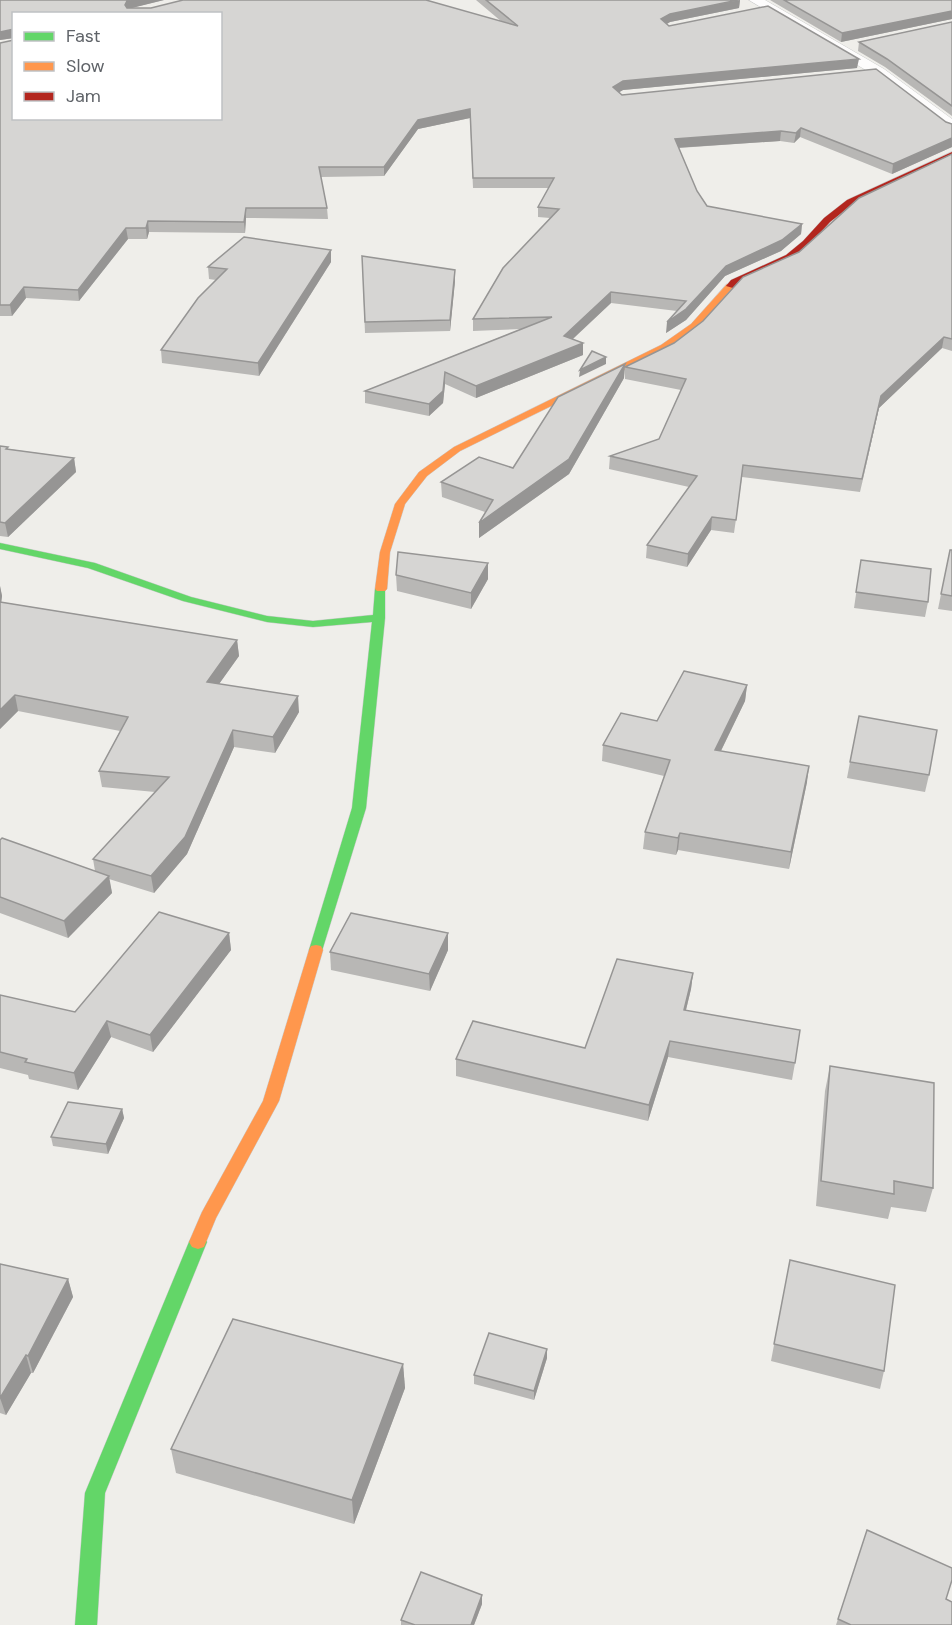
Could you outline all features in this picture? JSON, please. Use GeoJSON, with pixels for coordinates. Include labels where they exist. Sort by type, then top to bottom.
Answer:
{"type":"FeatureCollection","features":[{"type":"Feature","properties":{"kind":"street"},"geometry":{"type":"LineString","coordinates":[[752,6],[770,8],[841,48],[879,72],[952,127]]}},
{"type":"Feature","properties":{"kind":"street"},"geometry":{"type":"LineString","coordinates":[[841,48],[863,44]]}},
{"type":"Feature","properties":{"kind":"street"},"geometry":{"type":"LineString","coordinates":[[856,75],[879,72]]}},
{"type":"Feature","properties":{"kind":"street"},"geometry":{"type":"LineString","coordinates":[[86,1625],[95,1493],[136,1386],[208,1217],[271,1101],[359,808],[385,552],[400,504],[423,474],[457,449],[664,347],[694,326],[734,282],[789,257],[806,243],[827,220],[850,202],[952,154]]}},
{"type":"Feature","properties":{"kind":"street"},"geometry":{"type":"LineString","coordinates":[[0,546],[91,565],[188,599],[267,619],[313,624],[379,618]]}},
{"type":"Feature","properties":{"kind":"building"},"geometry":{"type":"Polygon","coordinates":[[[0,0],[131,0],[125,5],[127,8],[151,8],[183,0],[426,0],[518,26],[486,0],[738,0],[670,14],[661,19],[669,26],[768,6],[859,59],[623,81],[613,87],[622,95],[876,69],[946,122],[952,124],[952,138],[893,164],[801,128],[796,133],[781,131],[675,139],[697,191],[707,206],[802,224],[782,240],[726,266],[686,309],[667,322],[686,301],[611,292],[564,336],[583,343],[476,386],[445,372],[443,391],[429,404],[365,391],[552,317],[473,319],[503,268],[559,209],[538,207],[554,178],[473,178],[470,109],[418,120],[384,167],[319,167],[327,208],[246,208],[244,222],[148,221],[146,228],[126,228],[78,290],[24,287],[10,305],[0,305],[0,43],[12,40],[12,120],[222,120],[222,12],[12,12],[12,29],[0,32],[0,0]]]}},
{"type":"Feature","properties":{"kind":"building"},"geometry":{"type":"Polygon","coordinates":[[[784,0],[952,0],[952,11],[842,33],[784,0]]]}},
{"type":"Feature","properties":{"kind":"building"},"geometry":{"type":"Polygon","coordinates":[[[952,22],[952,106],[887,59],[859,42],[952,22]]]}},
{"type":"Feature","properties":{"kind":"building"},"geometry":{"type":"Polygon","coordinates":[[[952,154],[952,339],[944,337],[881,396],[862,479],[743,465],[736,520],[712,517],[688,554],[647,545],[697,476],[610,456],[659,439],[686,379],[625,367],[674,343],[703,321],[743,277],[799,252],[859,198],[952,154]]]}},
{"type":"Feature","properties":{"kind":"building"},"geometry":{"type":"Polygon","coordinates":[[[244,237],[331,250],[258,363],[161,350],[198,298],[227,269],[208,267],[244,237]]]}},
{"type":"Feature","properties":{"kind":"building"},"geometry":{"type":"Polygon","coordinates":[[[362,256],[455,270],[450,320],[365,322],[362,256]]]}},
{"type":"Feature","properties":{"kind":"building"},"geometry":{"type":"Polygon","coordinates":[[[592,351],[606,357],[580,370],[592,351]]]}},
{"type":"Feature","properties":{"kind":"building"},"geometry":{"type":"Polygon","coordinates":[[[625,364],[569,459],[479,523],[493,500],[441,482],[479,457],[513,468],[558,397],[625,364]]]}},
{"type":"Feature","properties":{"kind":"building"},"geometry":{"type":"Polygon","coordinates":[[[0,446],[8,447],[6,449],[74,458],[5,523],[0,522],[0,446]]]}},
{"type":"Feature","properties":{"kind":"building"},"geometry":{"type":"Polygon","coordinates":[[[950,550],[952,550],[952,596],[941,594],[950,550]]]}},
{"type":"Feature","properties":{"kind":"building"},"geometry":{"type":"Polygon","coordinates":[[[398,552],[488,563],[471,593],[396,575],[398,552]]]}},
{"type":"Feature","properties":{"kind":"building"},"geometry":{"type":"Polygon","coordinates":[[[861,560],[931,569],[928,602],[856,592],[861,560]]]}},
{"type":"Feature","properties":{"kind":"building"},"geometry":{"type":"Polygon","coordinates":[[[0,602],[237,640],[207,682],[298,696],[273,737],[233,730],[185,837],[151,876],[93,859],[169,777],[99,771],[128,717],[15,695],[0,710],[0,602]]]}},
{"type":"Feature","properties":{"kind":"building"},"geometry":{"type":"Polygon","coordinates":[[[684,671],[747,685],[715,750],[809,766],[791,852],[680,833],[678,838],[645,832],[670,760],[603,745],[621,713],[657,721],[684,671]]]}},
{"type":"Feature","properties":{"kind":"building"},"geometry":{"type":"Polygon","coordinates":[[[859,716],[937,730],[929,775],[850,762],[859,716]]]}},
{"type":"Feature","properties":{"kind":"building"},"geometry":{"type":"Polygon","coordinates":[[[2,838],[109,876],[64,921],[0,897],[0,840],[2,838]]]}},
{"type":"Feature","properties":{"kind":"building"},"geometry":{"type":"Polygon","coordinates":[[[159,912],[229,933],[150,1035],[107,1021],[74,1073],[25,1062],[27,1059],[0,1052],[0,995],[75,1012],[159,912]]]}},
{"type":"Feature","properties":{"kind":"building"},"geometry":{"type":"Polygon","coordinates":[[[351,913],[448,933],[429,974],[330,952],[351,913]]]}},
{"type":"Feature","properties":{"kind":"building"},"geometry":{"type":"Polygon","coordinates":[[[617,959],[693,973],[684,1010],[800,1030],[795,1063],[670,1041],[649,1105],[456,1059],[473,1021],[585,1048],[617,959]]]}},
{"type":"Feature","properties":{"kind":"building"},"geometry":{"type":"Polygon","coordinates":[[[830,1066],[934,1083],[933,1188],[894,1181],[894,1194],[821,1181],[830,1066]]]}},
{"type":"Feature","properties":{"kind":"building"},"geometry":{"type":"Polygon","coordinates":[[[68,1102],[122,1109],[106,1144],[51,1137],[68,1102]]]}},
{"type":"Feature","properties":{"kind":"building"},"geometry":{"type":"Polygon","coordinates":[[[790,1260],[895,1285],[884,1371],[774,1344],[790,1260]]]}},
{"type":"Feature","properties":{"kind":"building"},"geometry":{"type":"Polygon","coordinates":[[[0,1264],[68,1279],[28,1356],[26,1355],[0,1398],[0,1264]]]}},
{"type":"Feature","properties":{"kind":"building"},"geometry":{"type":"Polygon","coordinates":[[[233,1319],[403,1364],[352,1500],[171,1449],[233,1319]]]}},
{"type":"Feature","properties":{"kind":"building"},"geometry":{"type":"Polygon","coordinates":[[[489,1333],[547,1349],[534,1391],[474,1375],[489,1333]]]}},
{"type":"Feature","properties":{"kind":"building"},"geometry":{"type":"Polygon","coordinates":[[[867,1530],[952,1568],[952,1580],[946,1599],[952,1602],[952,1625],[851,1625],[838,1619],[867,1530]]]}},
{"type":"Feature","properties":{"kind":"building"},"geometry":{"type":"Polygon","coordinates":[[[421,1572],[482,1595],[471,1625],[415,1625],[401,1620],[421,1572]]]}},
{"type":"Feature","properties":{"kind":"traffic: fast"},"geometry":{"type":"LineString","coordinates":[[0,546],[91,565],[187,599],[267,619],[313,624],[379,618]]}},
{"type":"Feature","properties":{"kind":"traffic: fast"},"geometry":{"type":"LineString","coordinates":[[316,950],[359,808],[381,589]]}},
{"type":"Feature","properties":{"kind":"traffic: fast"},"geometry":{"type":"LineString","coordinates":[[86,1625],[95,1493],[198,1242]]}},
{"type":"Feature","properties":{"kind":"traffic: slow"},"geometry":{"type":"LineString","coordinates":[[381,589],[385,552],[400,504],[423,474],[457,449],[664,347],[694,326],[730,286]]}},
{"type":"Feature","properties":{"kind":"traffic: slow"},"geometry":{"type":"LineString","coordinates":[[198,1242],[208,1217],[271,1101],[316,950]]}},
{"type":"Feature","properties":{"kind":"traffic: jam"},"geometry":{"type":"LineString","coordinates":[[730,286],[734,282],[789,257],[806,243],[827,220],[850,202],[952,154]]}}]}
